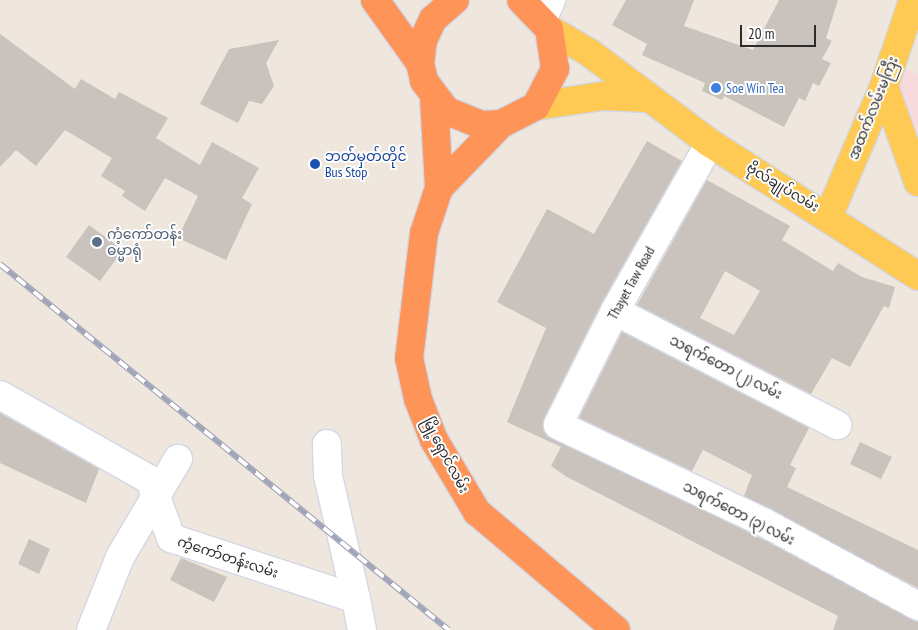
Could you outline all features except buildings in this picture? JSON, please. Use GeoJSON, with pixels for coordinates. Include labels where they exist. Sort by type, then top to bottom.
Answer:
{"type":"FeatureCollection","features":[{"type":"Feature","properties":{"kind":"highway"},"geometry":{"type":"LineString","coordinates":[[375,0],[420,63],[434,98],[464,121],[502,124],[536,106],[555,70],[548,16],[521,0]]}},
{"type":"Feature","properties":{"kind":"highway"},"geometry":{"type":"LineString","coordinates":[[420,63],[423,40],[433,19],[455,0]]}},
{"type":"Feature","properties":{"kind":"highway","name":"မြို့ရှောင်လမ်း"},"geometry":{"type":"LineString","coordinates":[[434,98],[439,188],[424,233],[409,358],[418,399],[434,440],[477,512],[616,630]]}},
{"type":"Feature","properties":{"kind":"highway","name":"မြို့ရှောင်လမ်း"},"geometry":{"type":"LineString","coordinates":[[439,188],[502,124]]}},
{"type":"Feature","properties":{"kind":"main road","name":"အထက်လမ်းမကြီး"},"geometry":{"type":"LineString","coordinates":[[829,215],[884,86],[913,0]]}},
{"type":"Feature","properties":{"kind":"main road","name":"ဗိုလ်ချုပ်လမ်း"},"geometry":{"type":"LineString","coordinates":[[548,16],[646,98],[710,143],[829,215],[918,276]]}},
{"type":"Feature","properties":{"kind":"main road"},"geometry":{"type":"LineString","coordinates":[[884,86],[918,182]]}},
{"type":"Feature","properties":{"kind":"main road"},"geometry":{"type":"LineString","coordinates":[[536,106],[603,96],[646,98]]}},
{"type":"Feature","properties":{"kind":"street","name":"Thayet Taw Road"},"geometry":{"type":"LineString","coordinates":[[558,425],[615,311],[710,143]]}},
{"type":"Feature","properties":{"kind":"street","name":"သရက်တော (၂) လမ်း"},"geometry":{"type":"LineString","coordinates":[[615,311],[837,424]]}},
{"type":"Feature","properties":{"kind":"street","name":"ကံ့ကော်တန်းလမ်း"},"geometry":{"type":"LineString","coordinates":[[0,395],[150,480],[171,538],[356,599]]}},
{"type":"Feature","properties":{"kind":"street","name":"သရက်တော (၃) လမ်း"},"geometry":{"type":"LineString","coordinates":[[558,425],[767,524],[918,606]]}},
{"type":"Feature","properties":{"kind":"street"},"geometry":{"type":"LineString","coordinates":[[327,444],[328,476],[362,630]]}},
{"type":"Feature","properties":{"kind":"street"},"geometry":{"type":"LineString","coordinates":[[91,630],[120,557],[178,459]]}},
{"type":"Feature","properties":{"kind":"shaded area"},"geometry":{"type":"Polygon","coordinates":[[[905,69],[918,74],[918,144],[898,88],[905,69]]]}},
{"type":"Feature","properties":{"kind":"railway"},"geometry":{"type":"LineString","coordinates":[[0,264],[449,630]]}},
{"type":"Feature","properties":{"kind":"place","name":"Soe Win Tea"},"geometry":{"type":"Point","coordinates":[716,88]}},
{"type":"Feature","properties":{"kind":"place","name":"ဘတ်မှတ်တိုင် Bus Stop"},"geometry":{"type":"Point","coordinates":[315,164]}},
{"type":"Feature","properties":{"kind":"place","name":"ကံ့ကော်တန်း ဓမ္မာရုံ"},"geometry":{"type":"Point","coordinates":[97,242]}}]}
